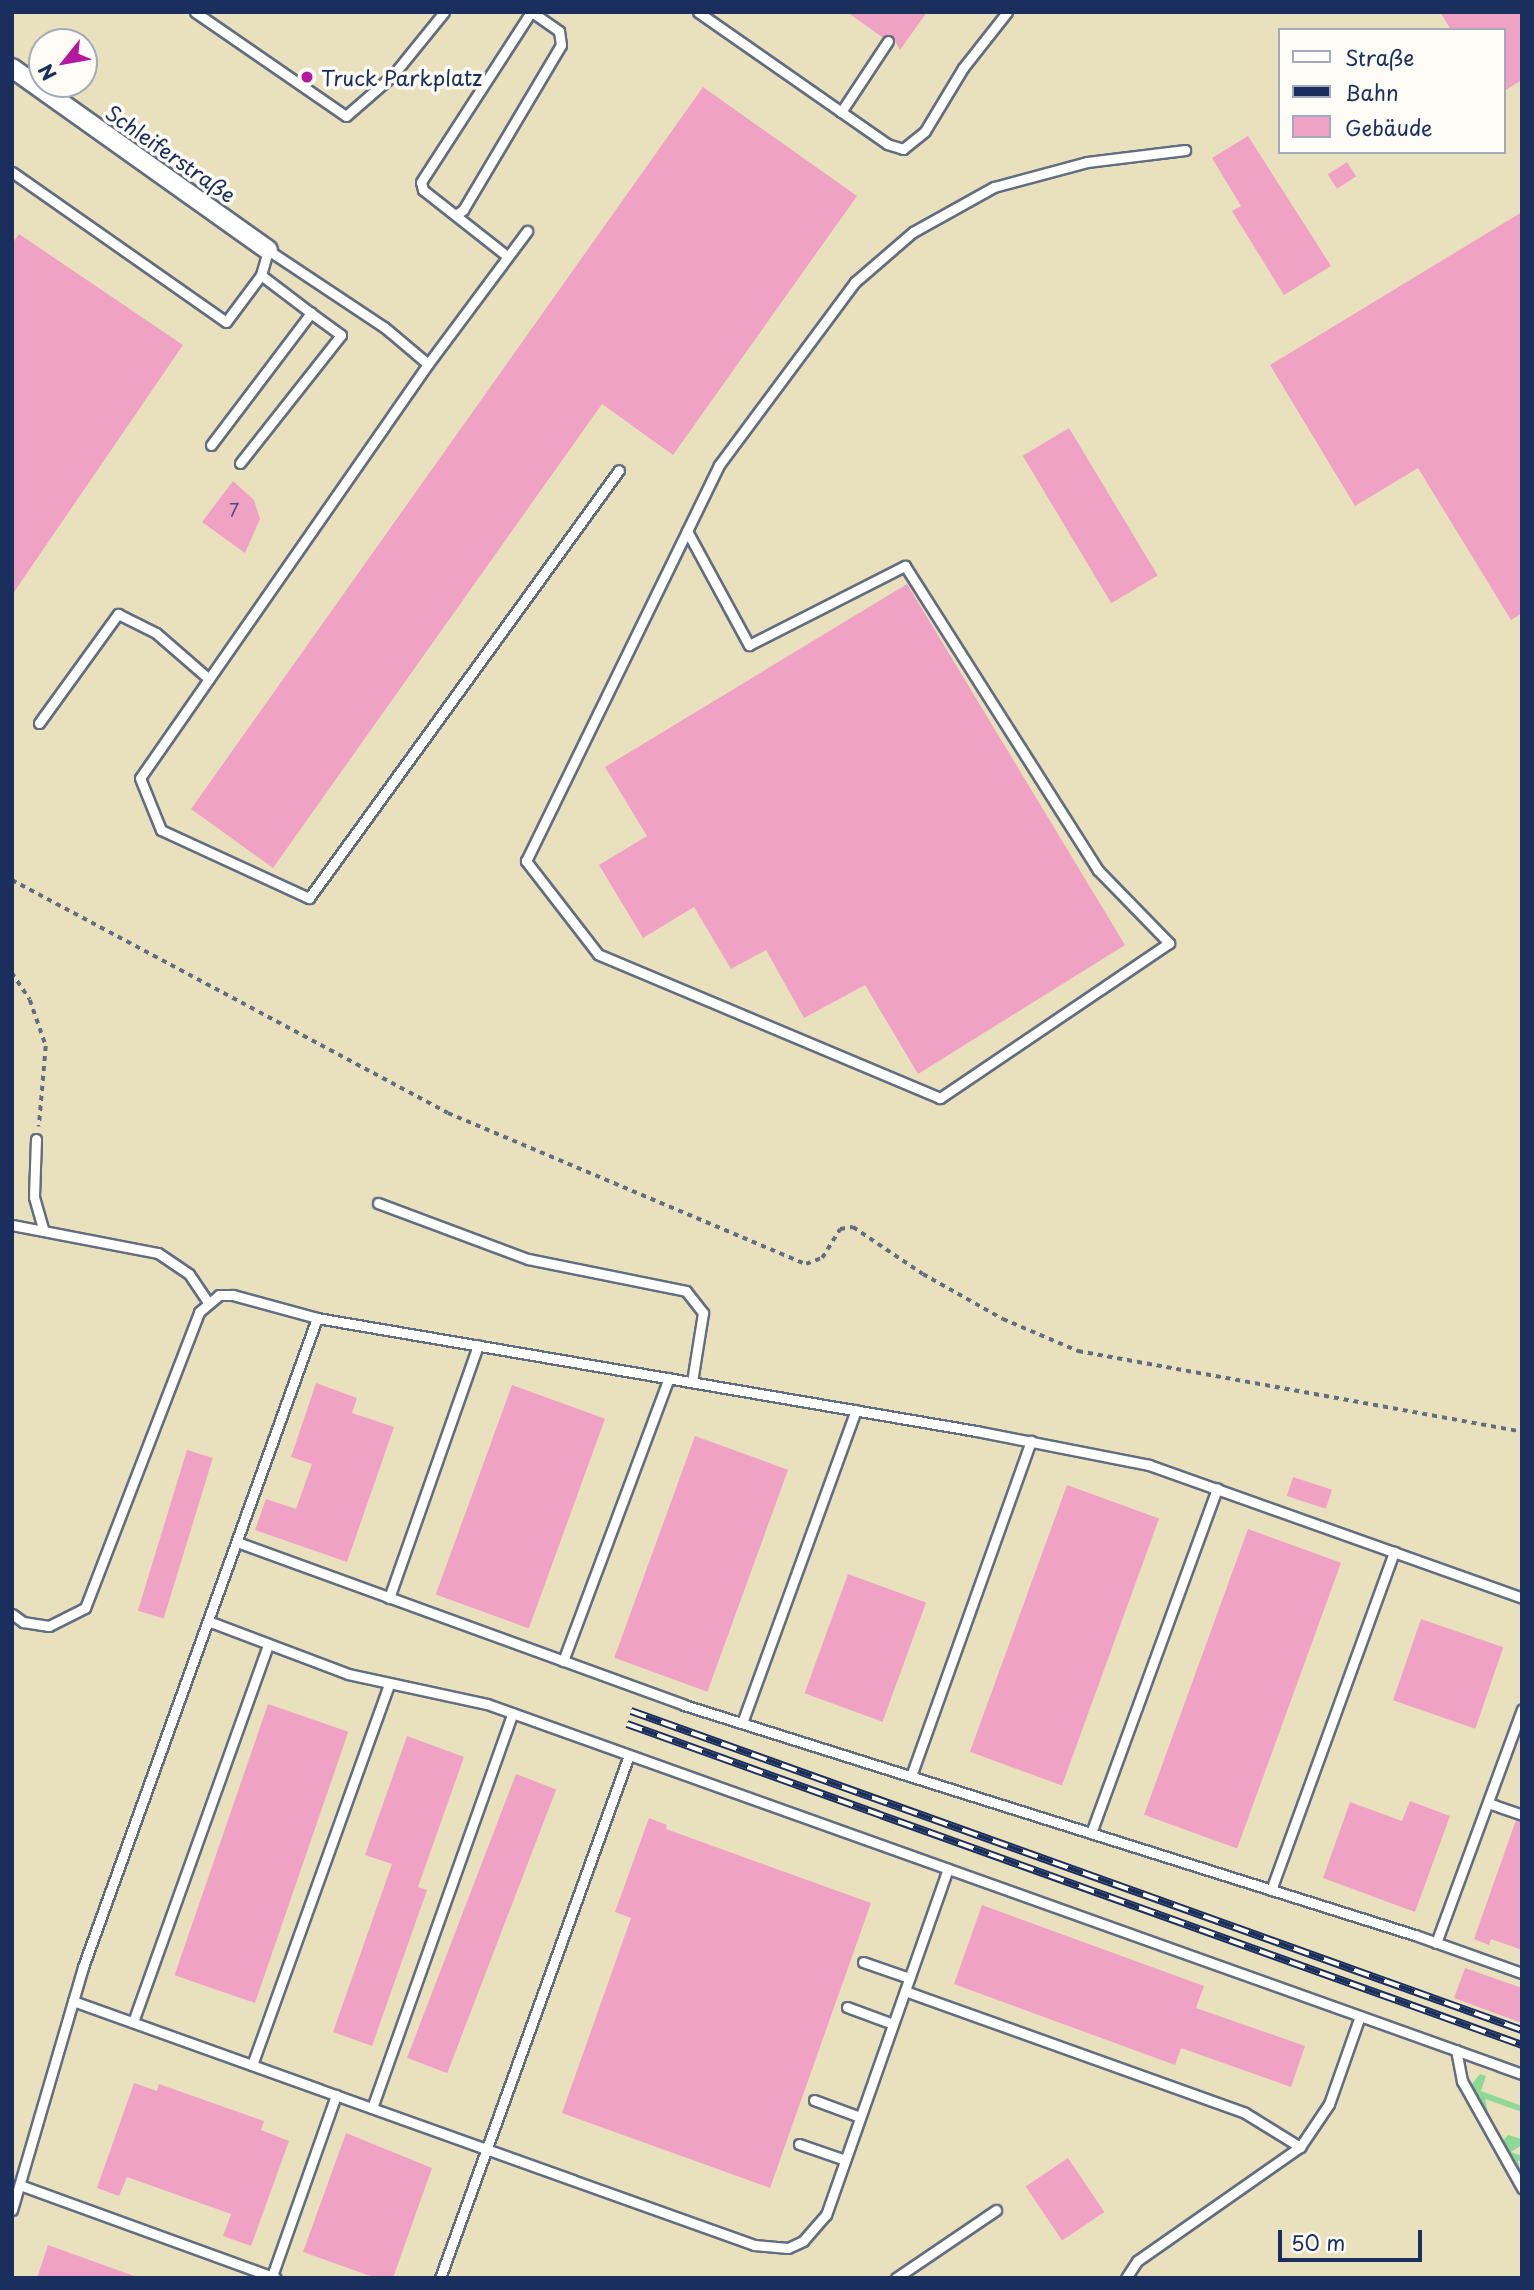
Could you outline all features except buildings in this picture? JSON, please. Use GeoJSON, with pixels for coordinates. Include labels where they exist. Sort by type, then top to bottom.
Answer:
{"type":"FeatureCollection","features":[{"type":"Feature","properties":{"kind":"street","name":"Schleiferstraße"},"geometry":{"type":"LineString","coordinates":[[12,68],[268,250]]}},
{"type":"Feature","properties":{"kind":"lane"},"geometry":{"type":"LineString","coordinates":[[195,12],[346,116],[393,75],[444,12]]}},
{"type":"Feature","properties":{"kind":"lane"},"geometry":{"type":"LineString","coordinates":[[456,215],[463,210],[561,45],[559,30],[532,12],[421,182],[423,190],[507,256]]}},
{"type":"Feature","properties":{"kind":"lane"},"geometry":{"type":"LineString","coordinates":[[698,12],[887,144],[903,149],[925,131],[963,68],[1007,12]]}},
{"type":"Feature","properties":{"kind":"lane"},"geometry":{"type":"LineString","coordinates":[[841,112],[888,41]]}},
{"type":"Feature","properties":{"kind":"lane"},"geometry":{"type":"LineString","coordinates":[[687,531],[749,645],[905,566],[1098,870],[1169,943],[940,1098],[598,954],[526,861],[719,465],[855,282],[913,232],[994,187],[1087,162],[1185,150]]}},
{"type":"Feature","properties":{"kind":"lane"},"geometry":{"type":"LineString","coordinates":[[12,172],[226,322],[261,275],[268,250],[384,327],[428,364]]}},
{"type":"Feature","properties":{"kind":"lane"},"geometry":{"type":"LineString","coordinates":[[527,231],[428,364],[140,778],[161,830],[309,898],[619,470]]}},
{"type":"Feature","properties":{"kind":"lane"},"geometry":{"type":"LineString","coordinates":[[240,463],[341,335],[261,275]]}},
{"type":"Feature","properties":{"kind":"lane"},"geometry":{"type":"LineString","coordinates":[[211,445],[311,313]]}},
{"type":"Feature","properties":{"kind":"lane"},"geometry":{"type":"LineString","coordinates":[[39,723],[118,614],[156,634],[209,679]]}},
{"type":"Feature","properties":{"kind":"lane"},"geometry":{"type":"LineString","coordinates":[[36,1139],[34,1197],[44,1231]]}},
{"type":"Feature","properties":{"kind":"lane"},"geometry":{"type":"LineString","coordinates":[[378,1203],[528,1259],[686,1291],[703,1313],[692,1382]]}},
{"type":"Feature","properties":{"kind":"lane"},"geometry":{"type":"LineString","coordinates":[[12,1225],[158,1253],[190,1274],[208,1302]]}},
{"type":"Feature","properties":{"kind":"lane"},"geometry":{"type":"LineString","coordinates":[[12,1614],[37,1626],[62,1623],[86,1608],[94,1594],[179,1355],[208,1302],[219,1295],[233,1295],[317,1318],[856,1410],[1149,1465],[1522,1598]]}},
{"type":"Feature","properties":{"kind":"lane"},"geometry":{"type":"LineString","coordinates":[[12,2210],[73,2001],[317,1318]]}},
{"type":"Feature","properties":{"kind":"lane"},"geometry":{"type":"LineString","coordinates":[[389,1598],[478,1345]]}},
{"type":"Feature","properties":{"kind":"lane"},"geometry":{"type":"LineString","coordinates":[[563,1661],[669,1378]]}},
{"type":"Feature","properties":{"kind":"lane"},"geometry":{"type":"LineString","coordinates":[[742,1723],[856,1410]]}},
{"type":"Feature","properties":{"kind":"lane"},"geometry":{"type":"LineString","coordinates":[[911,1776],[1031,1441]]}},
{"type":"Feature","properties":{"kind":"lane"},"geometry":{"type":"LineString","coordinates":[[1091,1833],[1217,1488]]}},
{"type":"Feature","properties":{"kind":"lane"},"geometry":{"type":"LineString","coordinates":[[237,1542],[742,1723],[1436,1942],[1522,1973]]}},
{"type":"Feature","properties":{"kind":"lane"},"geometry":{"type":"LineString","coordinates":[[1271,1890],[1394,1552]]}},
{"type":"Feature","properties":{"kind":"lane"},"geometry":{"type":"LineString","coordinates":[[208,1622],[390,1685],[460,1696],[513,1713],[1522,2074]]}},
{"type":"Feature","properties":{"kind":"lane"},"geometry":{"type":"LineString","coordinates":[[132,2022],[268,1644]]}},
{"type":"Feature","properties":{"kind":"lane"},"geometry":{"type":"LineString","coordinates":[[252,2065],[390,1685]]}},
{"type":"Feature","properties":{"kind":"lane"},"geometry":{"type":"LineString","coordinates":[[1436,1942],[1522,1709]]}},
{"type":"Feature","properties":{"kind":"lane"},"geometry":{"type":"LineString","coordinates":[[372,2108],[513,1713]]}},
{"type":"Feature","properties":{"kind":"lane"},"geometry":{"type":"LineString","coordinates":[[440,2278],[629,1755]]}},
{"type":"Feature","properties":{"kind":"lane"},"geometry":{"type":"LineString","coordinates":[[1488,1802],[1522,1815]]}},
{"type":"Feature","properties":{"kind":"lane"},"geometry":{"type":"LineString","coordinates":[[73,2001],[771,2249],[788,2248],[815,2230],[826,2215],[948,1869]]}},
{"type":"Feature","properties":{"kind":"lane"},"geometry":{"type":"LineString","coordinates":[[863,1962],[909,1978]]}},
{"type":"Feature","properties":{"kind":"lane"},"geometry":{"type":"LineString","coordinates":[[905,1991],[1245,2113],[1300,2147]]}},
{"type":"Feature","properties":{"kind":"lane"},"geometry":{"type":"LineString","coordinates":[[848,2007],[893,2024]]}},
{"type":"Feature","properties":{"kind":"lane"},"geometry":{"type":"LineString","coordinates":[[1126,2278],[1137,2261],[1300,2147],[1329,2104],[1360,2017]]}},
{"type":"Feature","properties":{"kind":"lane"},"geometry":{"type":"LineString","coordinates":[[1456,2050],[1462,2081],[1522,2188]]}},
{"type":"Feature","properties":{"kind":"lane"},"geometry":{"type":"LineString","coordinates":[[20,2185],[274,2277],[336,2095]]}},
{"type":"Feature","properties":{"kind":"lane"},"geometry":{"type":"LineString","coordinates":[[814,2100],[860,2117]]}},
{"type":"Feature","properties":{"kind":"lane"},"geometry":{"type":"LineString","coordinates":[[799,2144],[845,2160]]}},
{"type":"Feature","properties":{"kind":"lane"},"geometry":{"type":"LineString","coordinates":[[896,2278],[996,2210]]}},
{"type":"Feature","properties":{"kind":"path"},"geometry":{"type":"LineString","coordinates":[[12,880],[448,1113],[806,1264],[822,1258],[840,1229],[853,1227],[923,1274],[1003,1319],[1078,1351],[1522,1432]]}},
{"type":"Feature","properties":{"kind":"path"},"geometry":{"type":"LineString","coordinates":[[12,973],[30,1000],[46,1046],[36,1139]]}},
{"type":"Feature","properties":{"kind":"green space"},"geometry":{"type":"Polygon","coordinates":[[[1480,2074],[1486,2076],[1481,2091],[1522,2106],[1522,2112],[1485,2099],[1489,2116],[1471,2085],[1480,2074]]]}},
{"type":"Feature","properties":{"kind":"green space"},"geometry":{"type":"Polygon","coordinates":[[[1508,2135],[1522,2139],[1522,2145],[1511,2152],[1522,2156],[1522,2161],[1518,2161],[1522,2177],[1502,2142],[1508,2135]]]}},
{"type":"Feature","properties":{"kind":"railway"},"geometry":{"type":"LineString","coordinates":[[631,1711],[1522,2030]]}},
{"type":"Feature","properties":{"kind":"railway"},"geometry":{"type":"LineString","coordinates":[[627,1724],[1522,2045]]}},
{"type":"Feature","properties":{"kind":"place","name":"Truck Parkplatz"},"geometry":{"type":"Point","coordinates":[307,77]}}]}
